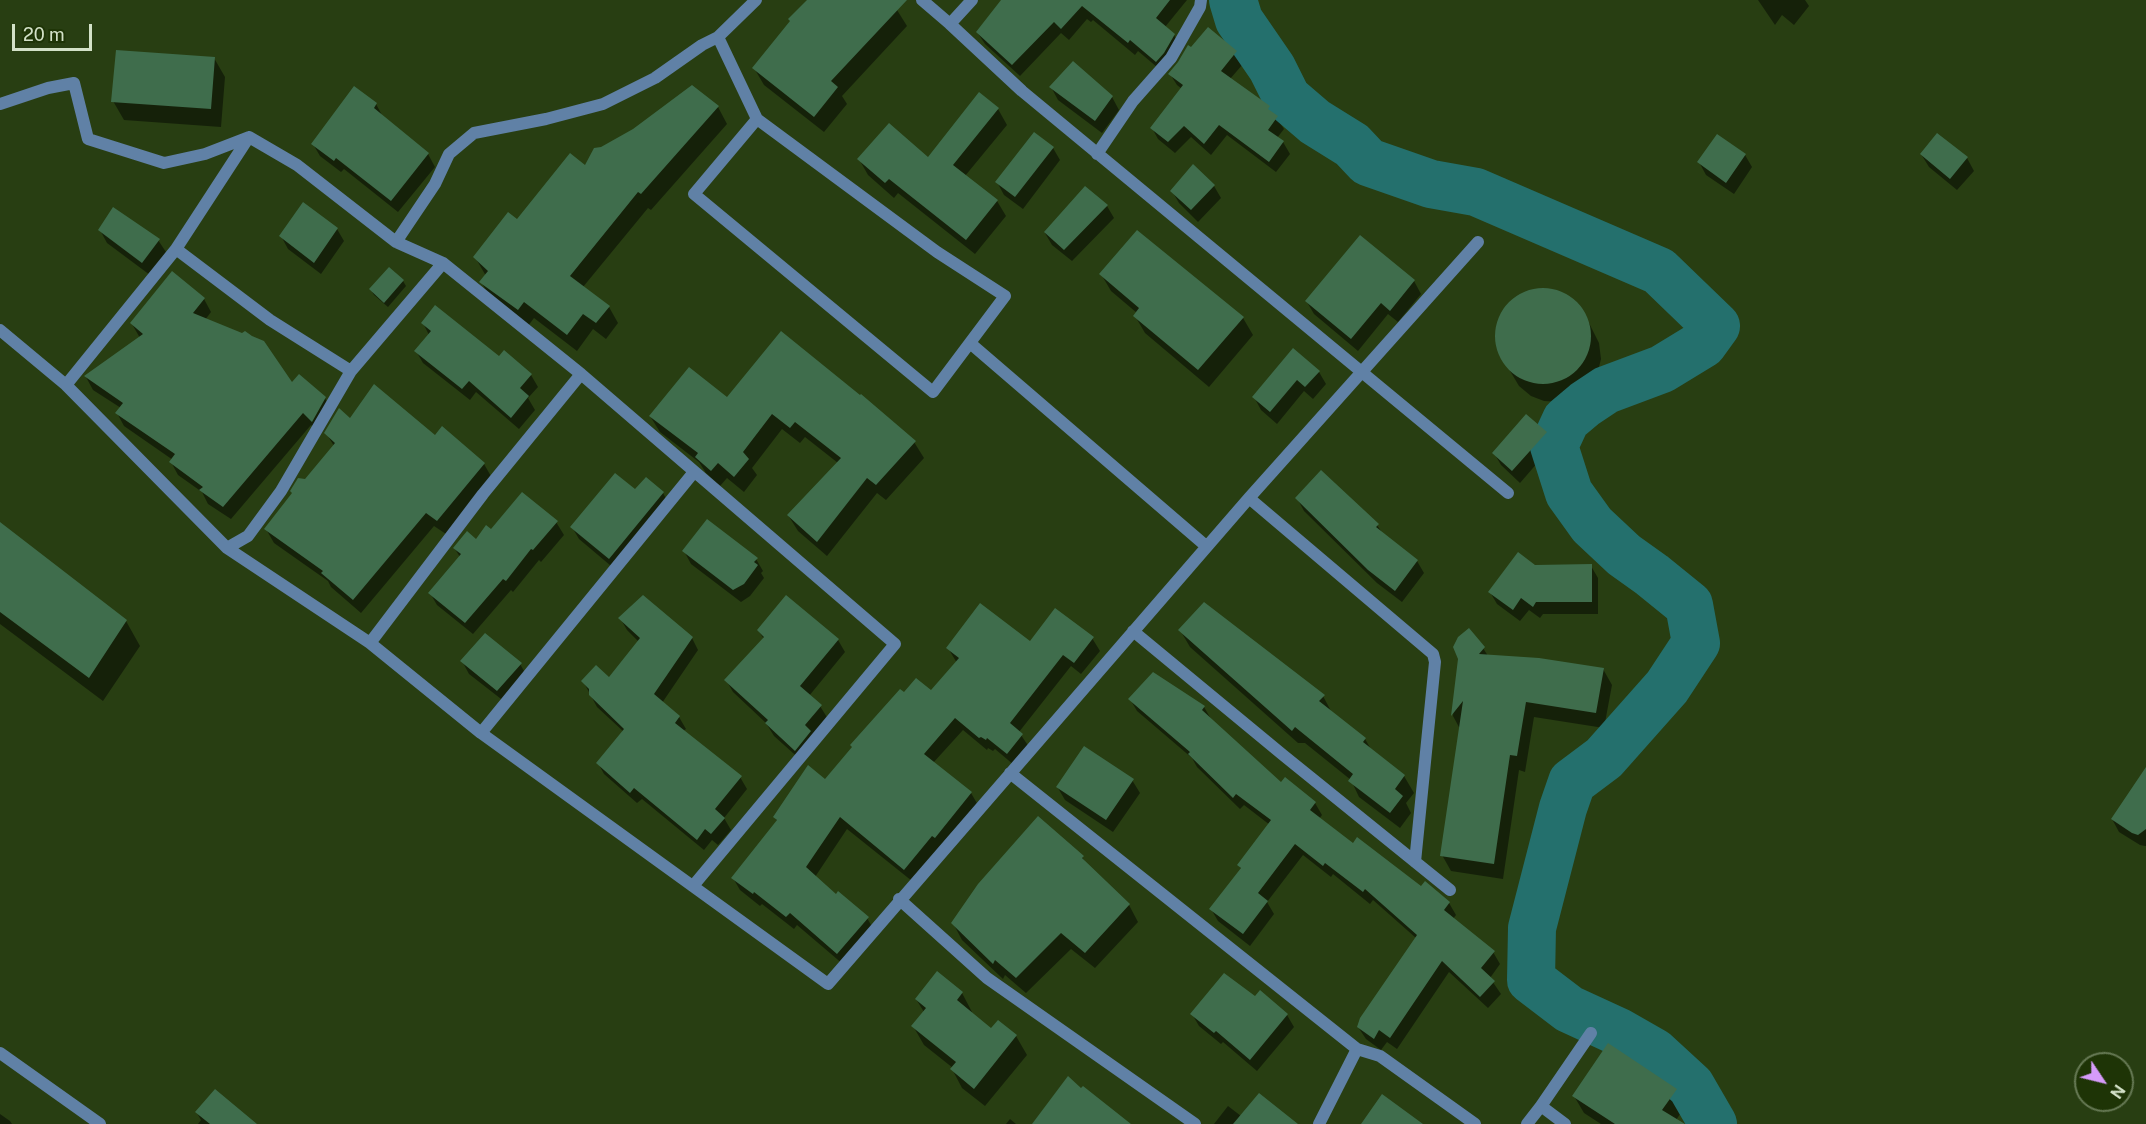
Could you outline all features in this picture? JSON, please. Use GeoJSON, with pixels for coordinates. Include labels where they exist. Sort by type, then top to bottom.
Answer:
{"type":"FeatureCollection","features":[{"type":"Feature","properties":{"kind":"street"},"geometry":{"type":"LineString","coordinates":[[396,242],[435,184],[449,154],[474,133],[546,119],[603,104],[655,78],[702,45],[718,37],[756,0]]}},
{"type":"Feature","properties":{"kind":"street"},"geometry":{"type":"LineString","coordinates":[[922,0],[1022,91],[1508,493]]}},
{"type":"Feature","properties":{"kind":"street"},"geometry":{"type":"LineString","coordinates":[[950,24],[972,0]]}},
{"type":"Feature","properties":{"kind":"street"},"geometry":{"type":"LineString","coordinates":[[1097,154],[1133,101],[1171,58],[1200,7],[1201,0]]}},
{"type":"Feature","properties":{"kind":"street"},"geometry":{"type":"LineString","coordinates":[[718,37],[757,119],[937,252],[1005,296],[933,392],[694,194],[757,119]]}},
{"type":"Feature","properties":{"kind":"street"},"geometry":{"type":"LineString","coordinates":[[0,104],[48,88],[74,83],[88,139],[164,163],[205,154],[249,137]]}},
{"type":"Feature","properties":{"kind":"street"},"geometry":{"type":"LineString","coordinates":[[249,137],[297,165],[396,242],[443,263],[581,374],[895,644],[693,886]]}},
{"type":"Feature","properties":{"kind":"street"},"geometry":{"type":"LineString","coordinates":[[66,385],[176,249],[249,137]]}},
{"type":"Feature","properties":{"kind":"street"},"geometry":{"type":"LineString","coordinates":[[0,330],[66,385],[227,548],[370,643],[481,733],[828,984],[1206,546],[1478,242]]}},
{"type":"Feature","properties":{"kind":"street"},"geometry":{"type":"LineString","coordinates":[[176,249],[270,320],[351,372]]}},
{"type":"Feature","properties":{"kind":"street"},"geometry":{"type":"LineString","coordinates":[[227,548],[248,536],[281,491],[351,372],[443,263]]}},
{"type":"Feature","properties":{"kind":"street"},"geometry":{"type":"LineString","coordinates":[[970,343],[1206,546]]}},
{"type":"Feature","properties":{"kind":"street"},"geometry":{"type":"LineString","coordinates":[[370,643],[483,494],[581,374]]}},
{"type":"Feature","properties":{"kind":"street"},"geometry":{"type":"LineString","coordinates":[[481,733],[694,472]]}},
{"type":"Feature","properties":{"kind":"street"},"geometry":{"type":"LineString","coordinates":[[1249,498],[1433,654],[1435,662],[1415,861]]}},
{"type":"Feature","properties":{"kind":"street"},"geometry":{"type":"LineString","coordinates":[[1133,631],[1450,890]]}},
{"type":"Feature","properties":{"kind":"street"},"geometry":{"type":"LineString","coordinates":[[1010,773],[1357,1049],[1380,1056],[1475,1124]]}},
{"type":"Feature","properties":{"kind":"street"},"geometry":{"type":"LineString","coordinates":[[899,900],[987,978],[1195,1124]]}},
{"type":"Feature","properties":{"kind":"street"},"geometry":{"type":"LineString","coordinates":[[1527,1124],[1591,1033]]}},
{"type":"Feature","properties":{"kind":"street"},"geometry":{"type":"LineString","coordinates":[[1319,1124],[1357,1049]]}},
{"type":"Feature","properties":{"kind":"street"},"geometry":{"type":"LineString","coordinates":[[0,1053],[100,1124]]}},
{"type":"Feature","properties":{"kind":"street"},"geometry":{"type":"LineString","coordinates":[[1541,1106],[1565,1124]]}},
{"type":"Feature","properties":{"kind":"building"},"geometry":{"type":"Polygon","coordinates":[[[807,0],[907,0],[831,81],[838,87],[814,117],[752,68],[790,21],[788,19],[807,0]]]}},
{"type":"Feature","properties":{"kind":"building"},"geometry":{"type":"Polygon","coordinates":[[[1001,0],[1170,0],[1156,18],[1175,34],[1156,62],[1130,40],[1128,43],[1082,6],[1061,29],[1054,22],[1012,65],[976,32],[1001,0]]]}},
{"type":"Feature","properties":{"kind":"building"},"geometry":{"type":"Polygon","coordinates":[[[1208,27],[1237,51],[1221,71],[1270,106],[1268,109],[1278,116],[1268,130],[1284,141],[1269,162],[1219,125],[1204,144],[1184,126],[1168,142],[1150,128],[1183,85],[1168,74],[1188,45],[1191,47],[1208,27]]]}},
{"type":"Feature","properties":{"kind":"building"},"geometry":{"type":"Polygon","coordinates":[[[116,50],[215,57],[211,109],[111,102],[116,50]]]}},
{"type":"Feature","properties":{"kind":"building"},"geometry":{"type":"Polygon","coordinates":[[[1073,61],[1113,96],[1095,121],[1049,87],[1073,61]]]}},
{"type":"Feature","properties":{"kind":"building"},"geometry":{"type":"Polygon","coordinates":[[[692,85],[719,106],[641,194],[638,192],[570,276],[610,306],[596,323],[583,314],[567,335],[524,302],[518,310],[479,282],[488,271],[473,257],[508,212],[517,219],[570,153],[585,165],[594,148],[601,147],[633,129],[692,85]]]}},
{"type":"Feature","properties":{"kind":"building"},"geometry":{"type":"Polygon","coordinates":[[[354,86],[377,103],[374,108],[429,153],[391,201],[336,158],[334,161],[311,144],[354,86]]]}},
{"type":"Feature","properties":{"kind":"building"},"geometry":{"type":"Polygon","coordinates":[[[979,92],[999,108],[953,165],[998,200],[966,240],[889,179],[885,183],[857,159],[889,123],[928,157],[979,92]]]}},
{"type":"Feature","properties":{"kind":"building"},"geometry":{"type":"Polygon","coordinates":[[[1034,132],[1054,147],[1015,197],[995,182],[1034,132]]]}},
{"type":"Feature","properties":{"kind":"building"},"geometry":{"type":"Polygon","coordinates":[[[1937,133],[1968,157],[1950,179],[1920,154],[1937,133]]]}},
{"type":"Feature","properties":{"kind":"building"},"geometry":{"type":"Polygon","coordinates":[[[1717,134],[1746,154],[1726,183],[1697,162],[1717,134]]]}},
{"type":"Feature","properties":{"kind":"building"},"geometry":{"type":"Polygon","coordinates":[[[1193,164],[1215,185],[1191,210],[1170,191],[1193,164]]]}},
{"type":"Feature","properties":{"kind":"building"},"geometry":{"type":"Polygon","coordinates":[[[1085,186],[1108,205],[1064,250],[1044,232],[1085,186]]]}},
{"type":"Feature","properties":{"kind":"building"},"geometry":{"type":"Polygon","coordinates":[[[303,202],[338,228],[314,263],[279,236],[303,202]]]}},
{"type":"Feature","properties":{"kind":"building"},"geometry":{"type":"Polygon","coordinates":[[[113,207],[160,239],[142,263],[98,230],[113,207]]]}},
{"type":"Feature","properties":{"kind":"building"},"geometry":{"type":"Polygon","coordinates":[[[1137,230],[1244,317],[1198,370],[1133,316],[1139,308],[1099,274],[1137,230]]]}},
{"type":"Feature","properties":{"kind":"building"},"geometry":{"type":"Polygon","coordinates":[[[1360,235],[1415,280],[1390,311],[1381,303],[1351,339],[1305,301],[1360,235]]]}},
{"type":"Feature","properties":{"kind":"building"},"geometry":{"type":"Polygon","coordinates":[[[389,267],[404,280],[384,303],[369,289],[389,267]]]}},
{"type":"Feature","properties":{"kind":"building"},"geometry":{"type":"Polygon","coordinates":[[[172,271],[205,298],[193,313],[242,333],[245,331],[264,341],[292,382],[299,374],[326,397],[312,422],[303,413],[223,507],[199,490],[203,487],[169,462],[175,454],[115,413],[123,403],[84,376],[143,334],[130,323],[172,271]]]}},
{"type":"Feature","properties":{"kind":"building"},"geometry":{"type":"Polygon","coordinates":[[[1543,288],[1561,292],[1577,302],[1587,318],[1591,336],[1587,354],[1577,370],[1561,380],[1543,384],[1525,380],[1509,370],[1499,354],[1495,336],[1499,318],[1509,302],[1525,292],[1543,288]]]}},
{"type":"Feature","properties":{"kind":"building"},"geometry":{"type":"Polygon","coordinates":[[[435,305],[499,356],[504,350],[532,374],[520,388],[529,396],[511,418],[469,381],[462,389],[414,351],[431,331],[421,323],[435,305]]]}},
{"type":"Feature","properties":{"kind":"building"},"geometry":{"type":"Polygon","coordinates":[[[781,331],[916,441],[876,485],[867,478],[817,542],[787,515],[841,458],[795,422],[790,428],[772,414],[743,452],[749,459],[734,477],[718,463],[711,471],[695,457],[698,453],[649,416],[689,367],[727,397],[781,331]]]}},
{"type":"Feature","properties":{"kind":"building"},"geometry":{"type":"Polygon","coordinates":[[[1293,348],[1320,371],[1305,387],[1297,380],[1270,412],[1252,397],[1293,348]]]}},
{"type":"Feature","properties":{"kind":"building"},"geometry":{"type":"Polygon","coordinates":[[[374,384],[435,435],[442,426],[485,463],[437,521],[426,513],[353,600],[321,573],[323,571],[264,529],[292,493],[290,491],[298,478],[305,479],[335,443],[324,433],[339,408],[350,418],[374,384]]]}},
{"type":"Feature","properties":{"kind":"building"},"geometry":{"type":"Polygon","coordinates":[[[1526,414],[1547,432],[1512,471],[1492,453],[1526,414]]]}},
{"type":"Feature","properties":{"kind":"building"},"geometry":{"type":"Polygon","coordinates":[[[1321,470],[1379,524],[1376,527],[1418,560],[1395,591],[1368,570],[1295,498],[1321,470]]]}},
{"type":"Feature","properties":{"kind":"building"},"geometry":{"type":"Polygon","coordinates":[[[615,473],[635,489],[646,477],[664,492],[609,559],[570,527],[615,473]]]}},
{"type":"Feature","properties":{"kind":"building"},"geometry":{"type":"Polygon","coordinates":[[[522,492],[558,521],[533,550],[531,549],[506,581],[503,579],[465,623],[428,593],[461,554],[453,548],[467,531],[476,539],[486,525],[491,529],[522,492]]]}},
{"type":"Feature","properties":{"kind":"building"},"geometry":{"type":"Polygon","coordinates":[[[707,519],[758,558],[754,562],[758,565],[744,584],[733,590],[682,551],[707,519]]]}},
{"type":"Feature","properties":{"kind":"building"},"geometry":{"type":"Polygon","coordinates":[[[0,522],[127,620],[89,678],[0,612],[0,522]]]}},
{"type":"Feature","properties":{"kind":"building"},"geometry":{"type":"Polygon","coordinates":[[[1518,552],[1535,565],[1592,564],[1592,602],[1536,602],[1533,607],[1521,598],[1513,610],[1488,592],[1518,552]]]}},
{"type":"Feature","properties":{"kind":"building"},"geometry":{"type":"Polygon","coordinates":[[[643,595],[693,637],[654,694],[680,716],[675,723],[742,776],[715,809],[725,818],[711,834],[705,829],[697,840],[634,788],[630,793],[596,763],[624,729],[589,695],[589,689],[581,681],[596,665],[609,677],[640,638],[618,618],[643,595]]]}},
{"type":"Feature","properties":{"kind":"building"},"geometry":{"type":"Polygon","coordinates":[[[786,595],[839,639],[800,686],[822,705],[805,725],[811,731],[795,751],[765,723],[768,720],[724,680],[764,637],[757,630],[786,595]]]}},
{"type":"Feature","properties":{"kind":"building"},"geometry":{"type":"Polygon","coordinates":[[[1204,602],[1325,695],[1319,701],[1366,738],[1363,742],[1405,775],[1395,789],[1403,796],[1390,813],[1348,781],[1353,774],[1295,727],[1292,731],[1178,630],[1204,602]]]}},
{"type":"Feature","properties":{"kind":"building"},"geometry":{"type":"Polygon","coordinates":[[[980,603],[1030,641],[1055,608],[1094,637],[1074,663],[1063,655],[1010,723],[1023,734],[1007,754],[987,738],[986,740],[979,738],[955,718],[924,754],[972,792],[935,838],[932,836],[904,870],[840,817],[806,867],[836,894],[838,891],[869,917],[837,954],[790,913],[786,917],[754,892],[753,894],[731,878],[777,820],[773,817],[808,765],[825,779],[852,747],[850,745],[900,689],[904,692],[916,678],[931,690],[959,658],[946,648],[980,603]]]}},
{"type":"Feature","properties":{"kind":"building"},"geometry":{"type":"Polygon","coordinates":[[[1469,628],[1485,647],[1479,654],[1539,658],[1604,668],[1596,713],[1526,702],[1517,756],[1510,755],[1494,864],[1440,856],[1463,701],[1451,716],[1458,659],[1453,647],[1458,637],[1469,628]]]}},
{"type":"Feature","properties":{"kind":"building"},"geometry":{"type":"Polygon","coordinates":[[[485,633],[522,663],[497,691],[460,661],[485,633]]]}},
{"type":"Feature","properties":{"kind":"building"},"geometry":{"type":"Polygon","coordinates":[[[1153,672],[1205,706],[1202,710],[1281,782],[1285,777],[1316,802],[1310,810],[1353,843],[1357,837],[1421,886],[1425,881],[1450,902],[1444,910],[1495,951],[1481,968],[1495,981],[1480,997],[1442,961],[1390,1038],[1379,1030],[1374,1039],[1357,1027],[1360,1018],[1417,935],[1365,889],[1363,892],[1325,863],[1323,866],[1295,844],[1258,893],[1268,901],[1243,934],[1209,909],[1241,868],[1237,865],[1271,820],[1236,794],[1233,798],[1188,754],[1190,752],[1128,699],[1153,672]]]}},
{"type":"Feature","properties":{"kind":"building"},"geometry":{"type":"Polygon","coordinates":[[[1084,746],[1134,779],[1106,820],[1056,787],[1084,746]]]}},
{"type":"Feature","properties":{"kind":"building"},"geometry":{"type":"Polygon","coordinates":[[[2146,767],[2146,829],[2138,835],[2111,819],[2146,767]]]}},
{"type":"Feature","properties":{"kind":"building"},"geometry":{"type":"Polygon","coordinates":[[[1038,816],[1084,856],[1082,858],[1130,904],[1085,953],[1061,933],[1016,978],[995,960],[993,964],[951,923],[978,884],[1038,816]]]}},
{"type":"Feature","properties":{"kind":"building"},"geometry":{"type":"Polygon","coordinates":[[[937,971],[963,992],[957,1000],[991,1028],[998,1020],[1017,1035],[974,1089],[950,1069],[956,1062],[911,1026],[926,1008],[915,999],[937,971]]]}},
{"type":"Feature","properties":{"kind":"building"},"geometry":{"type":"Polygon","coordinates":[[[1224,973],[1255,996],[1260,990],[1288,1014],[1250,1060],[1216,1031],[1214,1033],[1190,1014],[1224,973]]]}},
{"type":"Feature","properties":{"kind":"building"},"geometry":{"type":"Polygon","coordinates":[[[1608,1043],[1677,1089],[1662,1110],[1685,1124],[1615,1124],[1572,1096],[1608,1043]]]}},
{"type":"Feature","properties":{"kind":"building"},"geometry":{"type":"Polygon","coordinates":[[[1068,1076],[1081,1088],[1083,1086],[1131,1124],[1032,1124],[1068,1076]]]}},
{"type":"Feature","properties":{"kind":"building"},"geometry":{"type":"Polygon","coordinates":[[[215,1089],[257,1124],[210,1124],[195,1112],[215,1089]]]}},
{"type":"Feature","properties":{"kind":"building"},"geometry":{"type":"Polygon","coordinates":[[[1259,1093],[1298,1124],[1233,1124],[1259,1093]]]}},
{"type":"Feature","properties":{"kind":"building"},"geometry":{"type":"Polygon","coordinates":[[[1382,1094],[1423,1124],[1361,1124],[1382,1094]]]}},
{"type":"Feature","properties":{"kind":"waterway"},"geometry":{"type":"LineString","coordinates":[[1233,0],[1239,20],[1272,68],[1287,98],[1315,122],[1352,145],[1368,162],[1431,184],[1476,192],[1659,271],[1716,326],[1703,344],[1662,369],[1606,390],[1585,404],[1566,420],[1554,446],[1569,493],[1592,525],[1624,555],[1689,605],[1696,643],[1667,687],[1604,758],[1572,782],[1563,808],[1532,928],[1531,980],[1569,1009],[1619,1032],[1654,1052],[1691,1086],[1713,1124]]}}]}
